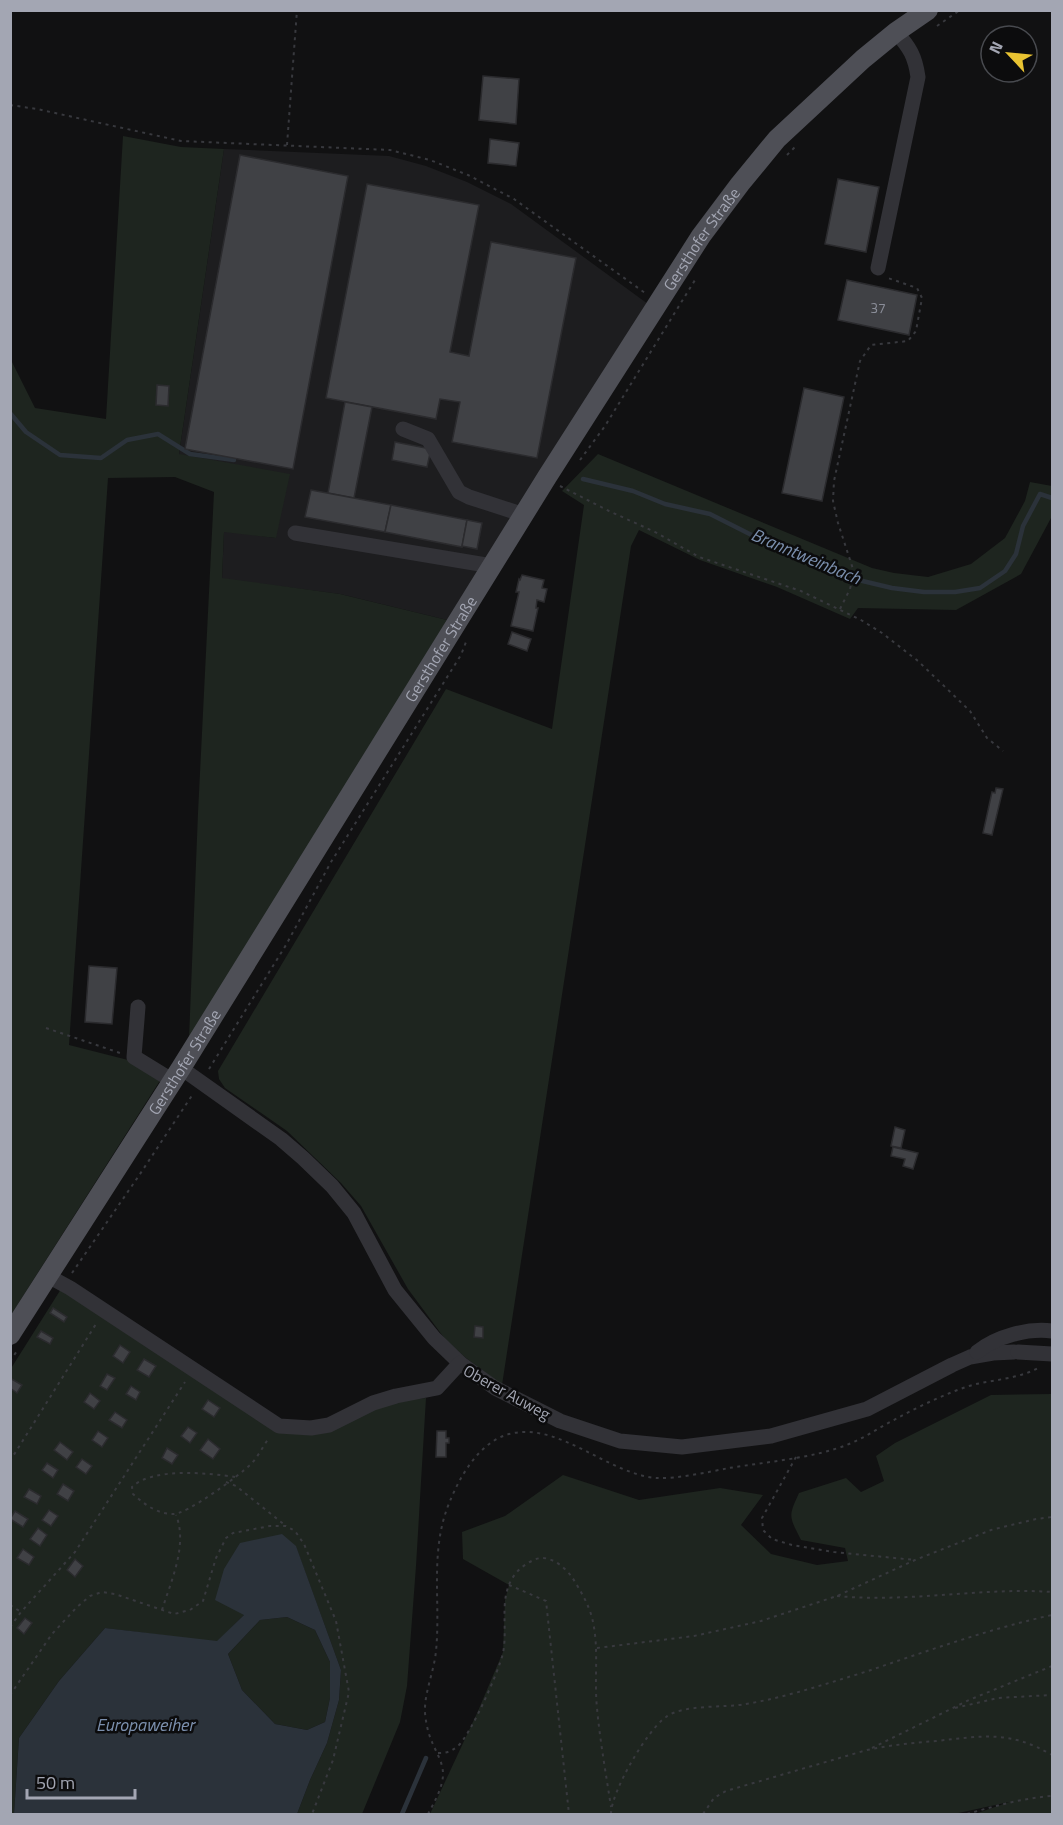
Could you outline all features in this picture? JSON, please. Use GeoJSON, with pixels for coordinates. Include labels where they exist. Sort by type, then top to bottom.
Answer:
{"type":"FeatureCollection","features":[{"type":"Feature","properties":{"kind":"main road","name":"Gersthofer Straße"},"geometry":{"type":"LineString","coordinates":[[14,1343],[55,1280],[177,1074],[524,514],[658,302],[708,228],[777,139],[863,59],[896,32],[931,19]]}},
{"type":"Feature","properties":{"kind":"street"},"geometry":{"type":"LineString","coordinates":[[878,268],[918,77],[916,59],[908,45],[896,32]]}},
{"type":"Feature","properties":{"kind":"street"},"geometry":{"type":"LineString","coordinates":[[403,429],[428,439],[459,492],[468,497],[524,514]]}},
{"type":"Feature","properties":{"kind":"street"},"geometry":{"type":"LineString","coordinates":[[295,533],[492,566]]}},
{"type":"Feature","properties":{"kind":"street"},"geometry":{"type":"LineString","coordinates":[[138,1007],[134,1057],[201,1082],[303,1158],[332,1186],[354,1213],[395,1290],[428,1331],[460,1363]]}},
{"type":"Feature","properties":{"kind":"street","name":"Oberer Auweg"},"geometry":{"type":"LineString","coordinates":[[55,1280],[279,1426],[311,1428],[329,1425],[373,1403],[396,1395],[437,1388],[460,1363],[495,1388],[560,1421],[620,1441],[682,1447],[771,1436],[867,1409],[970,1357],[1016,1352],[1048,1360]]}},
{"type":"Feature","properties":{"kind":"street","name":"Oberer Auweg"},"geometry":{"type":"LineString","coordinates":[[970,1357],[985,1345],[999,1339],[1017,1334],[1053,1330]]}},
{"type":"Feature","properties":{"kind":"path"},"geometry":{"type":"LineString","coordinates":[[287,145],[297,10]]}},
{"type":"Feature","properties":{"kind":"path"},"geometry":{"type":"LineString","coordinates":[[931,19],[960,10]]}},
{"type":"Feature","properties":{"kind":"path"},"geometry":{"type":"LineString","coordinates":[[10,105],[181,141],[390,150],[430,160],[468,175],[514,199],[658,302]]}},
{"type":"Feature","properties":{"kind":"path"},"geometry":{"type":"LineString","coordinates":[[782,160],[797,145]]}},
{"type":"Feature","properties":{"kind":"path"},"geometry":{"type":"LineString","coordinates":[[840,609],[850,589],[854,572],[836,512],[834,481],[860,361],[871,345],[908,342],[916,331],[922,298],[917,288],[883,276],[878,268]]}},
{"type":"Feature","properties":{"kind":"path"},"geometry":{"type":"LineString","coordinates":[[579,460],[605,426],[695,280]]}},
{"type":"Feature","properties":{"kind":"path"},"geometry":{"type":"LineString","coordinates":[[548,477],[582,498],[655,532],[699,556],[801,591],[861,620],[918,661],[970,711],[987,738],[1003,751]]}},
{"type":"Feature","properties":{"kind":"path"},"geometry":{"type":"LineString","coordinates":[[55,1280],[73,1272],[201,1082],[286,945],[331,862],[461,655],[469,636]]}},
{"type":"Feature","properties":{"kind":"path"},"geometry":{"type":"LineString","coordinates":[[46,1028],[134,1057]]}},
{"type":"Feature","properties":{"kind":"path"},"geometry":{"type":"LineString","coordinates":[[10,1461],[104,1311]]}},
{"type":"Feature","properties":{"kind":"path"},"geometry":{"type":"LineString","coordinates":[[10,1361],[14,1343]]}},
{"type":"Feature","properties":{"kind":"path"},"geometry":{"type":"LineString","coordinates":[[428,1815],[443,1776],[442,1765],[426,1727],[425,1710],[436,1650],[438,1616],[436,1568],[441,1526],[458,1483],[477,1456],[491,1443],[511,1433],[526,1431],[572,1445],[626,1470],[657,1478],[691,1475],[796,1457],[847,1445],[905,1414],[965,1387],[1020,1377],[1048,1360]]}},
{"type":"Feature","properties":{"kind":"path"},"geometry":{"type":"LineString","coordinates":[[10,1627],[75,1552],[193,1370]]}},
{"type":"Feature","properties":{"kind":"path"},"geometry":{"type":"LineString","coordinates":[[235,1476],[172,1474],[150,1478],[132,1487],[133,1494],[147,1506],[159,1512],[176,1515],[196,1505],[226,1482],[235,1476],[252,1463],[279,1426]]}},
{"type":"Feature","properties":{"kind":"path"},"geometry":{"type":"LineString","coordinates":[[796,1457],[762,1518],[763,1530],[772,1539],[810,1549],[915,1560]]}},
{"type":"Feature","properties":{"kind":"path"},"geometry":{"type":"LineString","coordinates":[[226,1482],[236,1486],[295,1531],[304,1544],[336,1621],[349,1692],[333,1760],[312,1815]]}},
{"type":"Feature","properties":{"kind":"path"},"geometry":{"type":"LineString","coordinates":[[162,1610],[179,1551],[179,1523],[176,1515]]}},
{"type":"Feature","properties":{"kind":"path"},"geometry":{"type":"LineString","coordinates":[[596,1648],[694,1635],[761,1621],[837,1596],[915,1560],[991,1530],[1053,1517]]}},
{"type":"Feature","properties":{"kind":"path"},"geometry":{"type":"LineString","coordinates":[[10,1695],[52,1634],[90,1596],[102,1592],[115,1594],[174,1614],[190,1610],[203,1601],[216,1558],[226,1539],[233,1533],[270,1526],[286,1526]]}},
{"type":"Feature","properties":{"kind":"path"},"geometry":{"type":"LineString","coordinates":[[438,1754],[448,1753],[460,1744],[498,1668],[504,1652],[505,1600],[509,1584],[517,1571],[528,1562],[542,1558],[556,1562],[568,1571],[579,1588],[593,1622],[597,1707],[611,1815]]}},
{"type":"Feature","properties":{"kind":"path"},"geometry":{"type":"LineString","coordinates":[[509,1584],[546,1601],[569,1815]]}},
{"type":"Feature","properties":{"kind":"path"},"geometry":{"type":"LineString","coordinates":[[837,1596],[878,1599],[1005,1592],[1053,1592]]}},
{"type":"Feature","properties":{"kind":"path"},"geometry":{"type":"LineString","coordinates":[[10,1605],[21,1612]]}},
{"type":"Feature","properties":{"kind":"path"},"geometry":{"type":"LineString","coordinates":[[611,1809],[627,1771],[656,1725],[667,1715],[694,1708],[743,1705],[799,1693],[963,1639],[1053,1615]]}},
{"type":"Feature","properties":{"kind":"path"},"geometry":{"type":"LineString","coordinates":[[867,1750],[951,1708],[1053,1666]]}},
{"type":"Feature","properties":{"kind":"path"},"geometry":{"type":"LineString","coordinates":[[951,1708],[998,1698],[1053,1695]]}},
{"type":"Feature","properties":{"kind":"path"},"geometry":{"type":"LineString","coordinates":[[703,1815],[714,1798],[726,1791],[886,1746],[991,1735],[1022,1741],[1053,1755]]}},
{"type":"Feature","properties":{"kind":"path"},"geometry":{"type":"LineString","coordinates":[[967,1815],[999,1804],[1032,1797],[1053,1796]]}},
{"type":"Feature","properties":{"kind":"shaded area"},"geometry":{"type":"Polygon","coordinates":[[[123,136],[181,147],[224,149],[179,454],[290,474],[276,538],[224,532],[222,578],[340,594],[447,620],[189,1039],[214,492],[175,477],[108,478],[69,1045],[132,1061],[161,1079],[11,1315],[10,358],[35,408],[106,419],[123,136]]]}},
{"type":"Feature","properties":{"kind":"shaded area"},"geometry":{"type":"Polygon","coordinates":[[[224,149],[389,156],[426,166],[467,182],[511,204],[648,304],[447,620],[340,594],[222,579],[224,531],[276,538],[179,454],[224,149]]]}},
{"type":"Feature","properties":{"kind":"shaded area"},"geometry":{"type":"Polygon","coordinates":[[[598,454],[872,568],[894,573],[928,577],[971,564],[1005,538],[1025,501],[1030,482],[1052,486],[1052,518],[1021,574],[956,610],[858,608],[850,619],[777,587],[700,560],[639,530],[631,546],[502,1385],[445,1339],[408,1289],[361,1206],[341,1183],[287,1131],[225,1088],[219,1079],[218,1071],[446,689],[552,729],[584,505],[562,491],[598,454]]]}},
{"type":"Feature","properties":{"kind":"shaded area"},"geometry":{"type":"Polygon","coordinates":[[[61,1289],[286,1432],[401,1400],[426,1398],[407,1686],[400,1722],[362,1814],[297,1814],[327,1743],[339,1700],[341,1670],[296,1547],[244,1615],[217,1642],[105,1628],[59,1681],[19,1738],[14,1814],[11,1814],[10,1370],[61,1289]]]}},
{"type":"Feature","properties":{"kind":"shaded area"},"geometry":{"type":"Polygon","coordinates":[[[1052,1394],[1052,1814],[975,1814],[1009,1802],[954,1814],[430,1814],[503,1652],[505,1600],[509,1585],[463,1559],[462,1532],[505,1516],[563,1475],[639,1500],[720,1488],[763,1495],[741,1525],[771,1554],[817,1565],[848,1561],[845,1548],[801,1540],[791,1516],[799,1493],[846,1478],[861,1492],[884,1481],[876,1456],[895,1443],[991,1395],[1052,1394]]]}},
{"type":"Feature","properties":{"kind":"shaded area"},"geometry":{"type":"Polygon","coordinates":[[[287,1617],[315,1630],[330,1662],[330,1698],[325,1722],[307,1730],[275,1724],[242,1690],[228,1654],[260,1620],[287,1617]]]}},
{"type":"Feature","properties":{"kind":"water","name":"Europaweiher"},"geometry":{"type":"Polygon","coordinates":[[[282,1534],[296,1546],[341,1670],[339,1700],[327,1743],[297,1814],[14,1814],[19,1738],[59,1681],[105,1628],[217,1641],[244,1615],[215,1600],[224,1569],[240,1543],[282,1534]],[[287,1617],[260,1620],[228,1654],[242,1690],[275,1724],[307,1730],[325,1722],[330,1698],[330,1662],[315,1630],[287,1617]]]}},
{"type":"Feature","properties":{"kind":"building"},"geometry":{"type":"Polygon","coordinates":[[[483,76],[519,79],[516,124],[479,120],[483,76]]]}},
{"type":"Feature","properties":{"kind":"building"},"geometry":{"type":"Polygon","coordinates":[[[490,139],[519,143],[516,166],[488,163],[490,139]]]}},
{"type":"Feature","properties":{"kind":"building"},"geometry":{"type":"Polygon","coordinates":[[[240,155],[348,176],[293,469],[185,449],[240,155]]]}},
{"type":"Feature","properties":{"kind":"building"},"geometry":{"type":"Polygon","coordinates":[[[838,179],[879,187],[866,252],[825,244],[838,179]]]}},
{"type":"Feature","properties":{"kind":"building"},"geometry":{"type":"Polygon","coordinates":[[[367,184],[479,205],[450,352],[469,356],[491,242],[576,258],[537,458],[452,442],[460,402],[440,399],[436,419],[326,398],[367,184]]]}},
{"type":"Feature","properties":{"kind":"building"},"geometry":{"type":"Polygon","coordinates":[[[847,280],[917,295],[909,335],[838,320],[847,280]]]}},
{"type":"Feature","properties":{"kind":"building"},"geometry":{"type":"Polygon","coordinates":[[[157,385],[169,386],[168,406],[156,405],[157,385]]]}},
{"type":"Feature","properties":{"kind":"building"},"geometry":{"type":"Polygon","coordinates":[[[804,388],[844,397],[822,501],[782,493],[804,388]]]}},
{"type":"Feature","properties":{"kind":"building"},"geometry":{"type":"Polygon","coordinates":[[[345,402],[372,407],[354,498],[328,493],[345,402]]]}},
{"type":"Feature","properties":{"kind":"building"},"geometry":{"type":"Polygon","coordinates":[[[395,442],[431,449],[427,467],[392,460],[395,442]]]}},
{"type":"Feature","properties":{"kind":"building"},"geometry":{"type":"Polygon","coordinates":[[[311,490],[391,505],[385,532],[305,517],[311,490]]]}},
{"type":"Feature","properties":{"kind":"building"},"geometry":{"type":"Polygon","coordinates":[[[391,505],[467,520],[462,547],[385,532],[391,505]]]}},
{"type":"Feature","properties":{"kind":"building"},"geometry":{"type":"Polygon","coordinates":[[[467,520],[482,523],[477,549],[462,546],[467,520]]]}},
{"type":"Feature","properties":{"kind":"building"},"geometry":{"type":"Polygon","coordinates":[[[522,575],[544,580],[542,588],[547,589],[544,602],[537,600],[536,608],[538,608],[533,631],[511,626],[519,592],[516,592],[522,575]]]}},
{"type":"Feature","properties":{"kind":"building"},"geometry":{"type":"Polygon","coordinates":[[[512,632],[531,639],[527,651],[508,644],[512,632]]]}},
{"type":"Feature","properties":{"kind":"building"},"geometry":{"type":"Polygon","coordinates":[[[996,788],[1003,789],[992,835],[983,833],[992,792],[995,793],[996,788]]]}},
{"type":"Feature","properties":{"kind":"building"},"geometry":{"type":"Polygon","coordinates":[[[89,966],[117,968],[112,1024],[85,1022],[89,966]]]}},
{"type":"Feature","properties":{"kind":"building"},"geometry":{"type":"Polygon","coordinates":[[[895,1127],[905,1130],[901,1148],[891,1146],[895,1127]]]}},
{"type":"Feature","properties":{"kind":"building"},"geometry":{"type":"Polygon","coordinates":[[[893,1147],[918,1153],[913,1169],[903,1166],[905,1159],[891,1156],[893,1147]]]}},
{"type":"Feature","properties":{"kind":"building"},"geometry":{"type":"Polygon","coordinates":[[[53,1308],[67,1317],[64,1322],[50,1313],[53,1308]]]}},
{"type":"Feature","properties":{"kind":"building"},"geometry":{"type":"Polygon","coordinates":[[[475,1326],[483,1327],[483,1338],[474,1337],[475,1326]]]}},
{"type":"Feature","properties":{"kind":"building"},"geometry":{"type":"Polygon","coordinates":[[[41,1331],[53,1338],[50,1344],[37,1337],[41,1331]]]}},
{"type":"Feature","properties":{"kind":"building"},"geometry":{"type":"Polygon","coordinates":[[[120,1345],[130,1352],[123,1363],[113,1356],[120,1345]]]}},
{"type":"Feature","properties":{"kind":"building"},"geometry":{"type":"Polygon","coordinates":[[[144,1359],[156,1366],[149,1377],[137,1370],[144,1359]]]}},
{"type":"Feature","properties":{"kind":"building"},"geometry":{"type":"Polygon","coordinates":[[[107,1374],[115,1378],[107,1390],[100,1386],[107,1374]]]}},
{"type":"Feature","properties":{"kind":"building"},"geometry":{"type":"Polygon","coordinates":[[[10,1378],[22,1385],[17,1393],[10,1388],[10,1378]]]}},
{"type":"Feature","properties":{"kind":"building"},"geometry":{"type":"Polygon","coordinates":[[[131,1386],[140,1392],[136,1400],[126,1394],[131,1386]]]}},
{"type":"Feature","properties":{"kind":"building"},"geometry":{"type":"Polygon","coordinates":[[[90,1393],[100,1401],[94,1409],[84,1402],[90,1393]]]}},
{"type":"Feature","properties":{"kind":"building"},"geometry":{"type":"Polygon","coordinates":[[[208,1400],[220,1408],[214,1417],[202,1409],[208,1400]]]}},
{"type":"Feature","properties":{"kind":"building"},"geometry":{"type":"Polygon","coordinates":[[[115,1412],[127,1420],[122,1428],[109,1420],[115,1412]]]}},
{"type":"Feature","properties":{"kind":"building"},"geometry":{"type":"Polygon","coordinates":[[[188,1427],[197,1433],[190,1443],[181,1436],[188,1427]]]}},
{"type":"Feature","properties":{"kind":"building"},"geometry":{"type":"Polygon","coordinates":[[[98,1431],[108,1438],[102,1447],[92,1440],[98,1431]]]}},
{"type":"Feature","properties":{"kind":"building"},"geometry":{"type":"Polygon","coordinates":[[[437,1431],[446,1431],[446,1438],[449,1438],[449,1443],[446,1443],[446,1457],[436,1457],[437,1431]]]}},
{"type":"Feature","properties":{"kind":"building"},"geometry":{"type":"Polygon","coordinates":[[[208,1439],[220,1449],[213,1459],[200,1450],[208,1439]]]}},
{"type":"Feature","properties":{"kind":"building"},"geometry":{"type":"Polygon","coordinates":[[[60,1442],[73,1452],[67,1460],[54,1450],[60,1442]]]}},
{"type":"Feature","properties":{"kind":"building"},"geometry":{"type":"Polygon","coordinates":[[[167,1448],[178,1455],[172,1464],[162,1458],[167,1448]]]}},
{"type":"Feature","properties":{"kind":"building"},"geometry":{"type":"Polygon","coordinates":[[[82,1459],[92,1466],[86,1474],[76,1467],[82,1459]]]}},
{"type":"Feature","properties":{"kind":"building"},"geometry":{"type":"Polygon","coordinates":[[[47,1463],[58,1470],[53,1478],[42,1470],[47,1463]]]}},
{"type":"Feature","properties":{"kind":"building"},"geometry":{"type":"Polygon","coordinates":[[[63,1484],[74,1491],[68,1501],[57,1494],[63,1484]]]}},
{"type":"Feature","properties":{"kind":"building"},"geometry":{"type":"Polygon","coordinates":[[[29,1489],[41,1496],[37,1504],[24,1497],[29,1489]]]}},
{"type":"Feature","properties":{"kind":"building"},"geometry":{"type":"Polygon","coordinates":[[[49,1510],[58,1516],[51,1526],[42,1520],[49,1510]]]}},
{"type":"Feature","properties":{"kind":"building"},"geometry":{"type":"Polygon","coordinates":[[[15,1511],[28,1519],[23,1527],[10,1519],[15,1511]]]}},
{"type":"Feature","properties":{"kind":"building"},"geometry":{"type":"Polygon","coordinates":[[[38,1528],[47,1535],[40,1546],[30,1539],[38,1528]]]}},
{"type":"Feature","properties":{"kind":"building"},"geometry":{"type":"Polygon","coordinates":[[[23,1549],[34,1557],[29,1565],[17,1558],[23,1549]]]}},
{"type":"Feature","properties":{"kind":"building"},"geometry":{"type":"Polygon","coordinates":[[[75,1559],[83,1566],[75,1577],[67,1570],[75,1559]]]}},
{"type":"Feature","properties":{"kind":"building"},"geometry":{"type":"Polygon","coordinates":[[[25,1618],[32,1623],[24,1634],[17,1628],[25,1618]]]}},
{"type":"Feature","properties":{"kind":"waterway","name":"Branntweinbach"},"geometry":{"type":"LineString","coordinates":[[10,413],[26,432],[60,455],[101,458],[127,440],[158,434],[190,454],[234,460]]}},
{"type":"Feature","properties":{"kind":"waterway","name":"Branntweinbach"},"geometry":{"type":"LineString","coordinates":[[583,479],[633,491],[665,504],[710,514],[791,555],[850,578],[892,588],[924,592],[955,592],[980,588],[1005,571],[1016,554],[1023,526],[1040,494],[1052,498]]}},
{"type":"Feature","properties":{"kind":"waterway"},"geometry":{"type":"LineString","coordinates":[[402,1814],[426,1758]]}}]}
